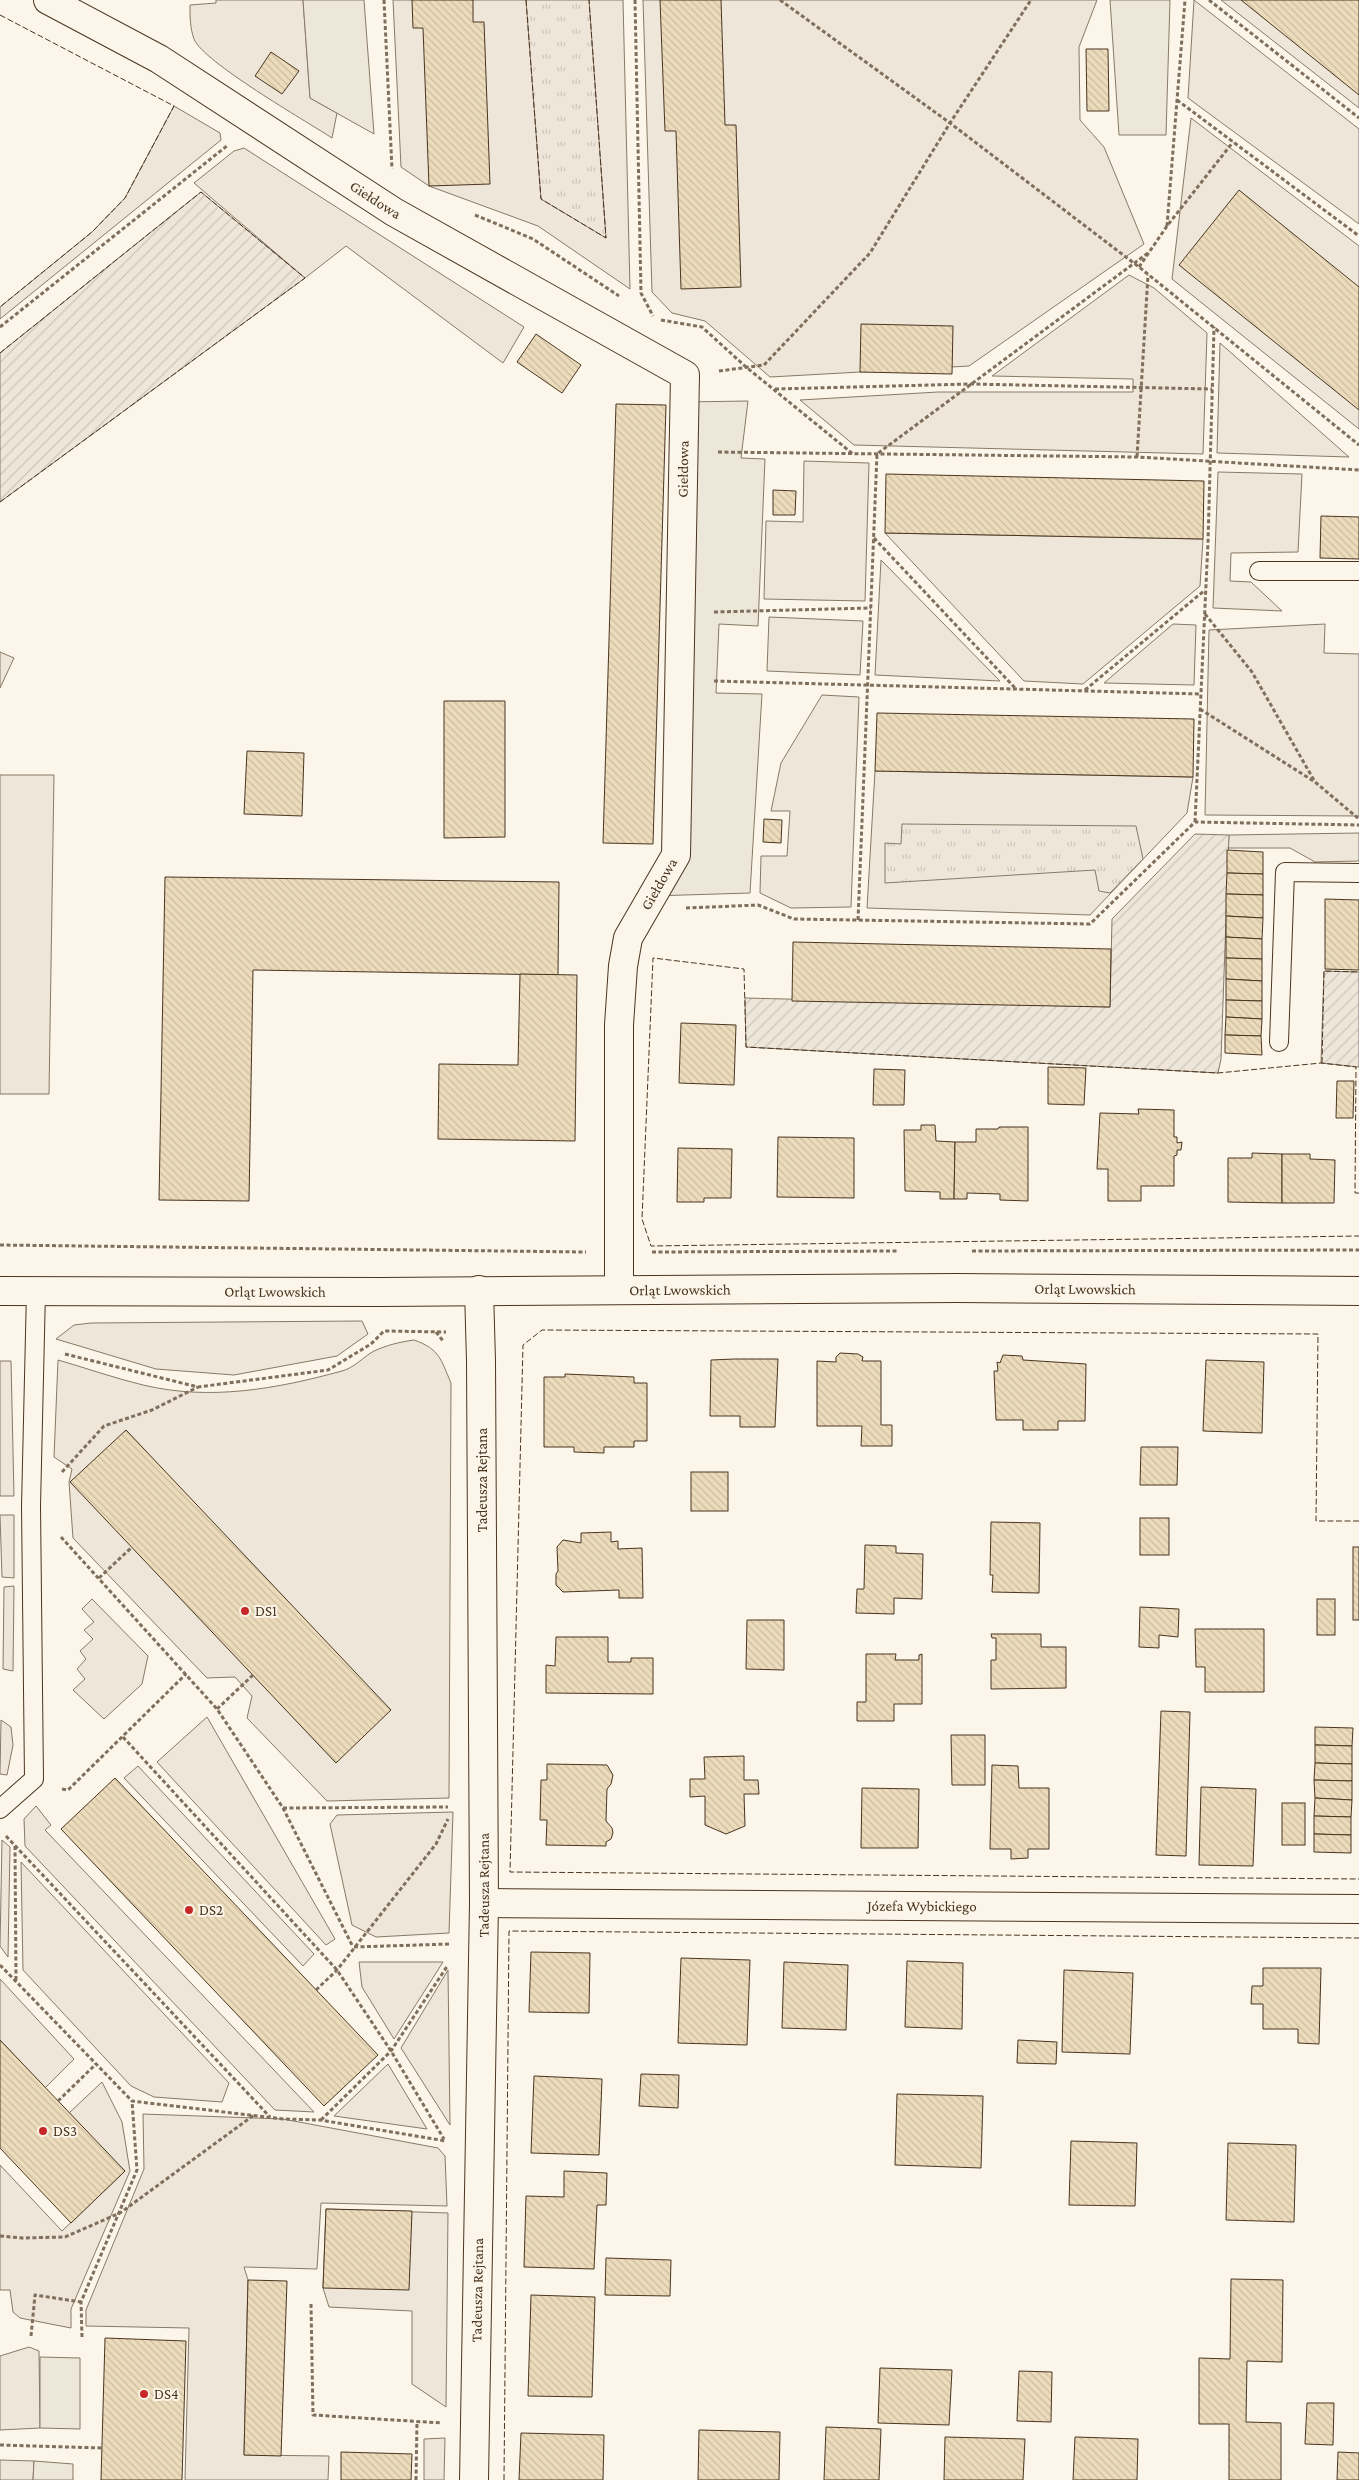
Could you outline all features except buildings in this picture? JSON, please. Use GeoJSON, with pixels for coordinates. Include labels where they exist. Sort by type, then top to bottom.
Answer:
{"type":"FeatureCollection","features":[{"type":"Feature","properties":{"kind":"street","name":"Giełdowa"},"geometry":{"type":"LineString","coordinates":[[48,0],[159,59],[394,212],[685,376],[676,856],[628,938],[623,966],[619,1025],[619,1289]]}},
{"type":"Feature","properties":{"kind":"street","name":"Orląt Lwowskich"},"geometry":{"type":"LineString","coordinates":[[0,1291],[382,1292],[957,1288],[1359,1290]]}},
{"type":"Feature","properties":{"kind":"street","name":"Tadeusza Rejtana"},"geometry":{"type":"LineString","coordinates":[[474,2480],[484,1903],[479,1290]]}},
{"type":"Feature","properties":{"kind":"street","name":"Józefa Wybickiego"},"geometry":{"type":"LineString","coordinates":[[484,1903],[1359,1909]]}},
{"type":"Feature","properties":{"kind":"lane"},"geometry":{"type":"LineString","coordinates":[[1259,571],[1359,571]]}},
{"type":"Feature","properties":{"kind":"lane"},"geometry":{"type":"LineString","coordinates":[[1279,1042],[1285,872],[1359,873]]}},
{"type":"Feature","properties":{"kind":"lane"},"geometry":{"type":"LineString","coordinates":[[0,1809],[34,1779],[31,1506],[36,1292]]}},
{"type":"Feature","properties":{"kind":"path"},"geometry":{"type":"LineString","coordinates":[[384,0],[394,212]]}},
{"type":"Feature","properties":{"kind":"path"},"geometry":{"type":"LineString","coordinates":[[635,0],[641,293],[659,327]]}},
{"type":"Feature","properties":{"kind":"path"},"geometry":{"type":"LineString","coordinates":[[780,0],[950,123],[1139,266],[1359,445]]}},
{"type":"Feature","properties":{"kind":"path"},"geometry":{"type":"LineString","coordinates":[[685,376],[764,365],[870,253],[950,123],[1031,0]]}},
{"type":"Feature","properties":{"kind":"path"},"geometry":{"type":"LineString","coordinates":[[1167,226],[1185,0]]}},
{"type":"Feature","properties":{"kind":"path"},"geometry":{"type":"LineString","coordinates":[[1209,0],[1359,118]]}},
{"type":"Feature","properties":{"kind":"path"},"geometry":{"type":"LineString","coordinates":[[1177,100],[1359,236]]}},
{"type":"Feature","properties":{"kind":"path"},"geometry":{"type":"LineString","coordinates":[[0,327],[256,122]]}},
{"type":"Feature","properties":{"kind":"path"},"geometry":{"type":"LineString","coordinates":[[1139,266],[1167,226],[1233,142]]}},
{"type":"Feature","properties":{"kind":"path"},"geometry":{"type":"LineString","coordinates":[[877,454],[1133,262],[1148,253]]}},
{"type":"Feature","properties":{"kind":"path"},"geometry":{"type":"LineString","coordinates":[[1137,457],[1148,274]]}},
{"type":"Feature","properties":{"kind":"path"},"geometry":{"type":"LineString","coordinates":[[643,910],[758,905],[794,919],[1090,924],[1195,822],[1206,590],[1214,327]]}},
{"type":"Feature","properties":{"kind":"path"},"geometry":{"type":"LineString","coordinates":[[775,389],[971,384],[1212,389]]}},
{"type":"Feature","properties":{"kind":"path"},"geometry":{"type":"LineString","coordinates":[[684,452],[1137,457],[1359,470]]}},
{"type":"Feature","properties":{"kind":"path"},"geometry":{"type":"LineString","coordinates":[[858,920],[877,454]]}},
{"type":"Feature","properties":{"kind":"path"},"geometry":{"type":"LineString","coordinates":[[874,537],[1016,689]]}},
{"type":"Feature","properties":{"kind":"path"},"geometry":{"type":"LineString","coordinates":[[1084,691],[1206,590]]}},
{"type":"Feature","properties":{"kind":"path"},"geometry":{"type":"LineString","coordinates":[[681,613],[871,608]]}},
{"type":"Feature","properties":{"kind":"path"},"geometry":{"type":"LineString","coordinates":[[1205,614],[1252,672],[1315,782]]}},
{"type":"Feature","properties":{"kind":"path"},"geometry":{"type":"LineString","coordinates":[[680,680],[1200,694]]}},
{"type":"Feature","properties":{"kind":"path"},"geometry":{"type":"LineString","coordinates":[[1200,709],[1315,782],[1359,818]]}},
{"type":"Feature","properties":{"kind":"path"},"geometry":{"type":"LineString","coordinates":[[1195,822],[1359,825]]}},
{"type":"Feature","properties":{"kind":"path"},"geometry":{"type":"LineString","coordinates":[[0,1245],[618,1252],[901,1251]]}},
{"type":"Feature","properties":{"kind":"path"},"geometry":{"type":"LineString","coordinates":[[971,1251],[1359,1250]]}},
{"type":"Feature","properties":{"kind":"path"},"geometry":{"type":"LineString","coordinates":[[353,1947],[283,1808],[217,1709],[31,1506],[104,1426],[152,1410],[198,1387],[328,1370],[371,1344],[384,1331],[436,1332]]}},
{"type":"Feature","properties":{"kind":"path"},"geometry":{"type":"LineString","coordinates":[[35,1347],[198,1387]]}},
{"type":"Feature","properties":{"kind":"path"},"geometry":{"type":"LineString","coordinates":[[99,1578],[132,1547]]}},
{"type":"Feature","properties":{"kind":"path"},"geometry":{"type":"LineString","coordinates":[[34,1779],[68,1790],[186,1674]]}},
{"type":"Feature","properties":{"kind":"path"},"geometry":{"type":"LineString","coordinates":[[217,1709],[253,1675]]}},
{"type":"Feature","properties":{"kind":"path"},"geometry":{"type":"LineString","coordinates":[[123,1738],[337,1970],[391,2050],[445,2141]]}},
{"type":"Feature","properties":{"kind":"path"},"geometry":{"type":"LineString","coordinates":[[283,1808],[453,1807],[436,1844],[353,1947],[337,1970],[316,1990]]}},
{"type":"Feature","properties":{"kind":"path"},"geometry":{"type":"LineString","coordinates":[[0,1830],[270,2117]]}},
{"type":"Feature","properties":{"kind":"path"},"geometry":{"type":"LineString","coordinates":[[14,1846],[16,1981]]}},
{"type":"Feature","properties":{"kind":"path"},"geometry":{"type":"LineString","coordinates":[[353,1947],[452,1944]]}},
{"type":"Feature","properties":{"kind":"path"},"geometry":{"type":"LineString","coordinates":[[320,2120],[391,2050],[451,1960]]}},
{"type":"Feature","properties":{"kind":"path"},"geometry":{"type":"LineString","coordinates":[[0,1965],[132,2101],[270,2117],[320,2120],[454,2142]]}},
{"type":"Feature","properties":{"kind":"path"},"geometry":{"type":"LineString","coordinates":[[58,2102],[96,2064]]}},
{"type":"Feature","properties":{"kind":"path"},"geometry":{"type":"LineString","coordinates":[[82,2337],[81,2302],[137,2170],[132,2101]]}},
{"type":"Feature","properties":{"kind":"path"},"geometry":{"type":"LineString","coordinates":[[0,2236],[22,2238],[65,2237],[120,2213],[254,2115]]}},
{"type":"Feature","properties":{"kind":"path"},"geometry":{"type":"LineString","coordinates":[[31,2336],[35,2295],[81,2302]]}},
{"type":"Feature","properties":{"kind":"path"},"geometry":{"type":"LineString","coordinates":[[311,2304],[313,2415],[474,2424]]}},
{"type":"Feature","properties":{"kind":"path"},"geometry":{"type":"LineString","coordinates":[[416,2480],[417,2422]]}},
{"type":"Feature","properties":{"kind":"path"},"geometry":{"type":"LineString","coordinates":[[0,2445],[102,2448]]}},
{"type":"Feature","properties":{"kind":"green space"},"geometry":{"type":"Polygon","coordinates":[[[216,0],[303,0],[310,98],[337,113],[332,138],[235,76],[201,49],[193,35],[190,22],[190,5],[216,3],[216,0]]]}},
{"type":"Feature","properties":{"kind":"green space"},"geometry":{"type":"Polygon","coordinates":[[[393,0],[623,0],[630,289],[538,226],[429,186],[401,167],[393,0]]]}},
{"type":"Feature","properties":{"kind":"green space"},"geometry":{"type":"Polygon","coordinates":[[[526,0],[589,0],[606,238],[541,199],[526,0]]]}},
{"type":"Feature","properties":{"kind":"green space"},"geometry":{"type":"Polygon","coordinates":[[[643,0],[1097,0],[1079,47],[1080,120],[1104,147],[1144,244],[969,366],[770,377],[705,321],[672,313],[652,292],[643,0]]]}},
{"type":"Feature","properties":{"kind":"green space"},"geometry":{"type":"Polygon","coordinates":[[[1194,0],[1359,129],[1359,224],[1188,98],[1194,0]]]}},
{"type":"Feature","properties":{"kind":"green space"},"geometry":{"type":"Polygon","coordinates":[[[1221,0],[1359,0],[1359,108],[1221,0]]]}},
{"type":"Feature","properties":{"kind":"green space"},"geometry":{"type":"Polygon","coordinates":[[[174,106],[220,133],[221,140],[0,319],[0,307],[92,232],[125,198],[174,106]]]}},
{"type":"Feature","properties":{"kind":"green space"},"geometry":{"type":"Polygon","coordinates":[[[1191,118],[1359,246],[1359,429],[1172,279],[1191,118]]]}},
{"type":"Feature","properties":{"kind":"green space"},"geometry":{"type":"Polygon","coordinates":[[[244,148],[524,327],[503,363],[346,246],[305,278],[194,183],[234,151],[244,148]]]}},
{"type":"Feature","properties":{"kind":"green space"},"geometry":{"type":"Polygon","coordinates":[[[201,192],[305,278],[0,502],[0,353],[201,192]]]}},
{"type":"Feature","properties":{"kind":"green space"},"geometry":{"type":"Polygon","coordinates":[[[1129,275],[1154,288],[1207,333],[1203,454],[854,445],[800,400],[938,392],[1133,392],[1133,379],[992,376],[1129,275]]]}},
{"type":"Feature","properties":{"kind":"green space"},"geometry":{"type":"Polygon","coordinates":[[[1220,343],[1349,457],[1217,453],[1220,343]]]}},
{"type":"Feature","properties":{"kind":"green space"},"geometry":{"type":"Polygon","coordinates":[[[804,461],[869,463],[865,601],[764,599],[766,521],[803,522],[804,461]]]}},
{"type":"Feature","properties":{"kind":"green space"},"geometry":{"type":"Polygon","coordinates":[[[1218,472],[1302,474],[1298,552],[1231,553],[1230,581],[1251,582],[1282,611],[1213,608],[1218,472]]]}},
{"type":"Feature","properties":{"kind":"green space"},"geometry":{"type":"Polygon","coordinates":[[[885,533],[1203,539],[1200,586],[1083,684],[1024,681],[885,533]]]}},
{"type":"Feature","properties":{"kind":"green space"},"geometry":{"type":"Polygon","coordinates":[[[881,560],[1000,681],[875,675],[881,560]]]}},
{"type":"Feature","properties":{"kind":"green space"},"geometry":{"type":"Polygon","coordinates":[[[769,617],[863,621],[860,675],[767,671],[769,617]]]}},
{"type":"Feature","properties":{"kind":"green space"},"geometry":{"type":"Polygon","coordinates":[[[1173,624],[1196,625],[1194,685],[1104,683],[1173,624]]]}},
{"type":"Feature","properties":{"kind":"green space"},"geometry":{"type":"Polygon","coordinates":[[[1325,624],[1324,653],[1359,654],[1359,816],[1205,815],[1209,630],[1325,624]]]}},
{"type":"Feature","properties":{"kind":"green space"},"geometry":{"type":"Polygon","coordinates":[[[0,652],[14,658],[0,688],[0,652]]]}},
{"type":"Feature","properties":{"kind":"green space"},"geometry":{"type":"Polygon","coordinates":[[[822,695],[859,697],[851,907],[791,908],[760,893],[761,856],[787,856],[790,811],[771,811],[781,763],[822,695]]]}},
{"type":"Feature","properties":{"kind":"green space"},"geometry":{"type":"Polygon","coordinates":[[[875,771],[1193,777],[1187,813],[1090,915],[867,908],[875,771]]]}},
{"type":"Feature","properties":{"kind":"green space"},"geometry":{"type":"Polygon","coordinates":[[[0,775],[54,775],[49,1094],[0,1094],[0,775]]]}},
{"type":"Feature","properties":{"kind":"green space"},"geometry":{"type":"Polygon","coordinates":[[[902,824],[1136,826],[1143,859],[1110,893],[1099,891],[1095,870],[885,883],[885,843],[901,844],[902,824]]]}},
{"type":"Feature","properties":{"kind":"green space"},"geometry":{"type":"Polygon","coordinates":[[[1359,833],[1359,861],[1315,862],[1290,848],[1228,848],[1229,835],[1359,833]]]}},
{"type":"Feature","properties":{"kind":"green space"},"geometry":{"type":"Polygon","coordinates":[[[1195,834],[1229,835],[1221,1059],[1218,1073],[746,1047],[745,998],[1110,1007],[1112,919],[1195,834]]]}},
{"type":"Feature","properties":{"kind":"green space"},"geometry":{"type":"Polygon","coordinates":[[[1324,971],[1359,972],[1359,1067],[1321,1063],[1324,971]]]}},
{"type":"Feature","properties":{"kind":"green space"},"geometry":{"type":"Polygon","coordinates":[[[362,1321],[368,1334],[337,1356],[234,1375],[156,1369],[56,1339],[74,1325],[91,1323],[362,1321]]]}},
{"type":"Feature","properties":{"kind":"green space"},"geometry":{"type":"Polygon","coordinates":[[[414,1340],[423,1343],[439,1356],[451,1383],[449,1798],[327,1801],[247,1718],[252,1696],[235,1677],[207,1678],[73,1538],[69,1482],[72,1469],[54,1457],[58,1360],[143,1385],[168,1390],[193,1392],[243,1391],[268,1388],[342,1371],[379,1349],[414,1340]]]}},
{"type":"Feature","properties":{"kind":"green space"},"geometry":{"type":"Polygon","coordinates":[[[0,1361],[11,1361],[14,1496],[0,1496],[0,1361]]]}},
{"type":"Feature","properties":{"kind":"green space"},"geometry":{"type":"Polygon","coordinates":[[[0,1515],[14,1515],[14,1578],[2,1577],[0,1515]]]}},
{"type":"Feature","properties":{"kind":"green space"},"geometry":{"type":"Polygon","coordinates":[[[14,1586],[13,1671],[3,1669],[4,1587],[14,1586]]]}},
{"type":"Feature","properties":{"kind":"green space"},"geometry":{"type":"Polygon","coordinates":[[[92,1599],[148,1656],[142,1684],[104,1719],[73,1690],[85,1679],[77,1669],[86,1659],[80,1651],[93,1639],[84,1630],[94,1622],[82,1609],[92,1599]]]}},
{"type":"Feature","properties":{"kind":"green space"},"geometry":{"type":"Polygon","coordinates":[[[207,1717],[335,1939],[326,1945],[157,1762],[207,1717]]]}},
{"type":"Feature","properties":{"kind":"green space"},"geometry":{"type":"Polygon","coordinates":[[[1,1720],[11,1727],[13,1745],[7,1775],[0,1774],[1,1720]]]}},
{"type":"Feature","properties":{"kind":"green space"},"geometry":{"type":"Polygon","coordinates":[[[138,1766],[314,1954],[303,1966],[124,1778],[138,1766]]]}},
{"type":"Feature","properties":{"kind":"green space"},"geometry":{"type":"Polygon","coordinates":[[[36,1806],[51,1825],[45,1830],[314,2112],[275,2110],[25,1846],[24,1819],[36,1806]]]}},
{"type":"Feature","properties":{"kind":"green space"},"geometry":{"type":"Polygon","coordinates":[[[453,1812],[449,1933],[376,1937],[352,1925],[330,1824],[337,1815],[453,1812]]]}},
{"type":"Feature","properties":{"kind":"green space"},"geometry":{"type":"Polygon","coordinates":[[[2,1840],[10,1847],[8,1957],[0,1946],[2,1840]]]}},
{"type":"Feature","properties":{"kind":"green space"},"geometry":{"type":"Polygon","coordinates":[[[21,1862],[229,2083],[222,2102],[154,2097],[131,2086],[23,1970],[21,1862]]]}},
{"type":"Feature","properties":{"kind":"green space"},"geometry":{"type":"Polygon","coordinates":[[[359,1962],[443,1962],[394,2039],[362,1987],[359,1962]]]}},
{"type":"Feature","properties":{"kind":"green space"},"geometry":{"type":"Polygon","coordinates":[[[448,1970],[450,2125],[401,2048],[448,1970]]]}},
{"type":"Feature","properties":{"kind":"green space"},"geometry":{"type":"Polygon","coordinates":[[[0,1979],[74,2059],[45,2088],[0,2040],[0,1979]]]}},
{"type":"Feature","properties":{"kind":"green space"},"geometry":{"type":"Polygon","coordinates":[[[388,2064],[427,2129],[334,2116],[388,2064]]]}},
{"type":"Feature","properties":{"kind":"green space"},"geometry":{"type":"Polygon","coordinates":[[[102,2082],[122,2122],[130,2171],[71,2309],[71,2328],[20,2318],[13,2312],[10,2290],[0,2290],[0,2165],[62,2231],[124,2172],[69,2113],[102,2082]]]}},
{"type":"Feature","properties":{"kind":"green space"},"geometry":{"type":"Polygon","coordinates":[[[143,2114],[283,2119],[438,2148],[445,2156],[447,2206],[321,2203],[317,2269],[244,2267],[248,2280],[244,2455],[329,2456],[328,2480],[185,2480],[189,2328],[86,2326],[86,2310],[144,2169],[143,2114]]]}},
{"type":"Feature","properties":{"kind":"green space"},"geometry":{"type":"Polygon","coordinates":[[[326,2209],[448,2213],[446,2407],[412,2384],[412,2311],[329,2307],[323,2288],[326,2209]]]}},
{"type":"Feature","properties":{"kind":"green space"},"geometry":{"type":"Polygon","coordinates":[[[29,2347],[39,2351],[40,2428],[0,2430],[0,2356],[29,2347]]]}},
{"type":"Feature","properties":{"kind":"green space"},"geometry":{"type":"Polygon","coordinates":[[[445,2438],[444,2480],[424,2480],[424,2439],[445,2438]]]}},
{"type":"Feature","properties":{"kind":"green space"},"geometry":{"type":"Polygon","coordinates":[[[0,2460],[34,2461],[33,2480],[0,2480],[0,2460]]]}},
{"type":"Feature","properties":{"kind":"shaded area"},"geometry":{"type":"Polygon","coordinates":[[[303,0],[364,0],[374,134],[310,98],[303,0]]]}},
{"type":"Feature","properties":{"kind":"shaded area"},"geometry":{"type":"Polygon","coordinates":[[[1110,0],[1170,0],[1166,135],[1119,135],[1110,0]]]}},
{"type":"Feature","properties":{"kind":"shaded area"},"geometry":{"type":"Polygon","coordinates":[[[748,401],[741,458],[765,459],[758,626],[719,624],[716,693],[762,694],[750,893],[651,896],[676,855],[685,402],[748,401]]]}},
{"type":"Feature","properties":{"kind":"shaded area"},"geometry":{"type":"Polygon","coordinates":[[[40,2357],[80,2358],[80,2429],[40,2428],[40,2357]]]}},
{"type":"Feature","properties":{"kind":"shaded area"},"geometry":{"type":"Polygon","coordinates":[[[34,2461],[73,2464],[73,2480],[33,2480],[34,2461]]]}},
{"type":"Feature","properties":{"kind":"fence"},"geometry":{"type":"LineString","coordinates":[[526,0],[541,199],[606,238],[589,0]]}},
{"type":"Feature","properties":{"kind":"fence"},"geometry":{"type":"LineString","coordinates":[[0,15],[174,106],[125,198],[92,232],[0,307]]}},
{"type":"Feature","properties":{"kind":"fence"},"geometry":{"type":"LineString","coordinates":[[0,353],[201,192],[305,278],[0,502]]}},
{"type":"Feature","properties":{"kind":"fence"},"geometry":{"type":"LineString","coordinates":[[1359,1193],[1355,1193],[1356,1067],[1321,1063],[1218,1073],[746,1047],[744,969],[653,958],[642,1219],[651,1246],[1359,1236]]}},
{"type":"Feature","properties":{"kind":"fence"},"geometry":{"type":"LineString","coordinates":[[1322,1063],[1324,971],[1359,972]]}},
{"type":"Feature","properties":{"kind":"fence"},"geometry":{"type":"LineString","coordinates":[[1359,1521],[1316,1521],[1318,1334],[542,1330],[523,1345],[510,1872],[1359,1879]]}},
{"type":"Feature","properties":{"kind":"fence"},"geometry":{"type":"LineString","coordinates":[[504,2480],[509,1931],[1359,1938]]}},
{"type":"Feature","properties":{"kind":"place","name":"DS1"},"geometry":{"type":"Point","coordinates":[245,1611]}},
{"type":"Feature","properties":{"kind":"place","name":"DS2"},"geometry":{"type":"Point","coordinates":[189,1910]}},
{"type":"Feature","properties":{"kind":"place","name":"DS3"},"geometry":{"type":"Point","coordinates":[43,2131]}},
{"type":"Feature","properties":{"kind":"place","name":"DS4"},"geometry":{"type":"Point","coordinates":[144,2394]}}]}
